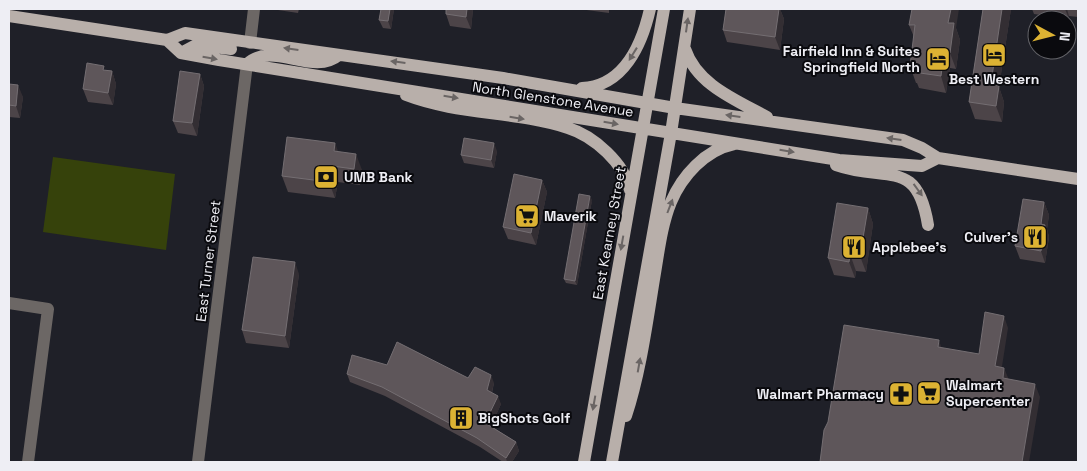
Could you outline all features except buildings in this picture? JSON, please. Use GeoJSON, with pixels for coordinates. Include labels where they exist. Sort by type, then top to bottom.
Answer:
{"type":"FeatureCollection","features":[{"type":"Feature","properties":{"kind":"main road"},"geometry":{"type":"LineString","coordinates":[[567,89],[590,88],[602,85],[614,77],[636,50],[644,34],[650,9]]}},
{"type":"Feature","properties":{"kind":"main road","name":"East Kearney Street"},"geometry":{"type":"LineString","coordinates":[[584,462],[664,9]]}},
{"type":"Feature","properties":{"kind":"main road"},"geometry":{"type":"LineString","coordinates":[[612,462],[671,132],[690,9]]}},
{"type":"Feature","properties":{"kind":"main road","name":"North Glenstone Avenue"},"geometry":{"type":"LineString","coordinates":[[9,16],[167,40],[185,33],[463,72],[675,108],[903,140],[922,148],[938,158],[1078,179]]}},
{"type":"Feature","properties":{"kind":"main road"},"geometry":{"type":"LineString","coordinates":[[167,40],[181,53],[196,45],[240,49],[250,43]]}},
{"type":"Feature","properties":{"kind":"main road"},"geometry":{"type":"LineString","coordinates":[[684,48],[691,65],[712,85],[776,122]]}},
{"type":"Feature","properties":{"kind":"main road","name":"North Glenstone Avenue"},"geometry":{"type":"LineString","coordinates":[[181,53],[808,155],[864,162],[922,166],[938,158]]}},
{"type":"Feature","properties":{"kind":"main road"},"geometry":{"type":"LineString","coordinates":[[247,64],[253,59],[263,56],[325,64],[339,55]]}},
{"type":"Feature","properties":{"kind":"main road"},"geometry":{"type":"LineString","coordinates":[[385,86],[434,105],[570,128],[602,148],[620,166],[628,178],[631,195]]}},
{"type":"Feature","properties":{"kind":"main road"},"geometry":{"type":"LineString","coordinates":[[612,462],[636,382],[662,235],[671,202],[686,177],[709,154],[717,149],[738,144]]}},
{"type":"Feature","properties":{"kind":"main road"},"geometry":{"type":"LineString","coordinates":[[808,155],[851,170],[902,177],[910,180],[923,198],[928,225]]}},
{"type":"Feature","properties":{"kind":"street"},"geometry":{"type":"LineString","coordinates":[[250,43],[254,9]]}},
{"type":"Feature","properties":{"kind":"street","name":"East Turner Street"},"geometry":{"type":"LineString","coordinates":[[198,462],[247,64]]}},
{"type":"Feature","properties":{"kind":"street"},"geometry":{"type":"LineString","coordinates":[[9,303],[48,308],[28,462]]}},
{"type":"Feature","properties":{"kind":"green space"},"geometry":{"type":"Polygon","coordinates":[[[53,157],[175,174],[166,250],[43,232],[53,157]]]}},
{"type":"Feature","properties":{"kind":"place","name":"Best Western"},"geometry":{"type":"Point","coordinates":[994,55]}},
{"type":"Feature","properties":{"kind":"place","name":"Fairfield Inn & Suites Springfield North"},"geometry":{"type":"Point","coordinates":[938,59]}},
{"type":"Feature","properties":{"kind":"place","name":"UMB Bank"},"geometry":{"type":"Point","coordinates":[326,177]}},
{"type":"Feature","properties":{"kind":"place","name":"Maverik"},"geometry":{"type":"Point","coordinates":[527,216]}},
{"type":"Feature","properties":{"kind":"place","name":"Culver's"},"geometry":{"type":"Point","coordinates":[1035,237]}},
{"type":"Feature","properties":{"kind":"place","name":"Applebee's"},"geometry":{"type":"Point","coordinates":[854,247]}},
{"type":"Feature","properties":{"kind":"place","name":"Walmart Supercenter"},"geometry":{"type":"Point","coordinates":[929,393]}},
{"type":"Feature","properties":{"kind":"place","name":"Walmart Pharmacy"},"geometry":{"type":"Point","coordinates":[901,394]}},
{"type":"Feature","properties":{"kind":"place","name":"BigShots Golf"},"geometry":{"type":"Point","coordinates":[461,418]}}]}
